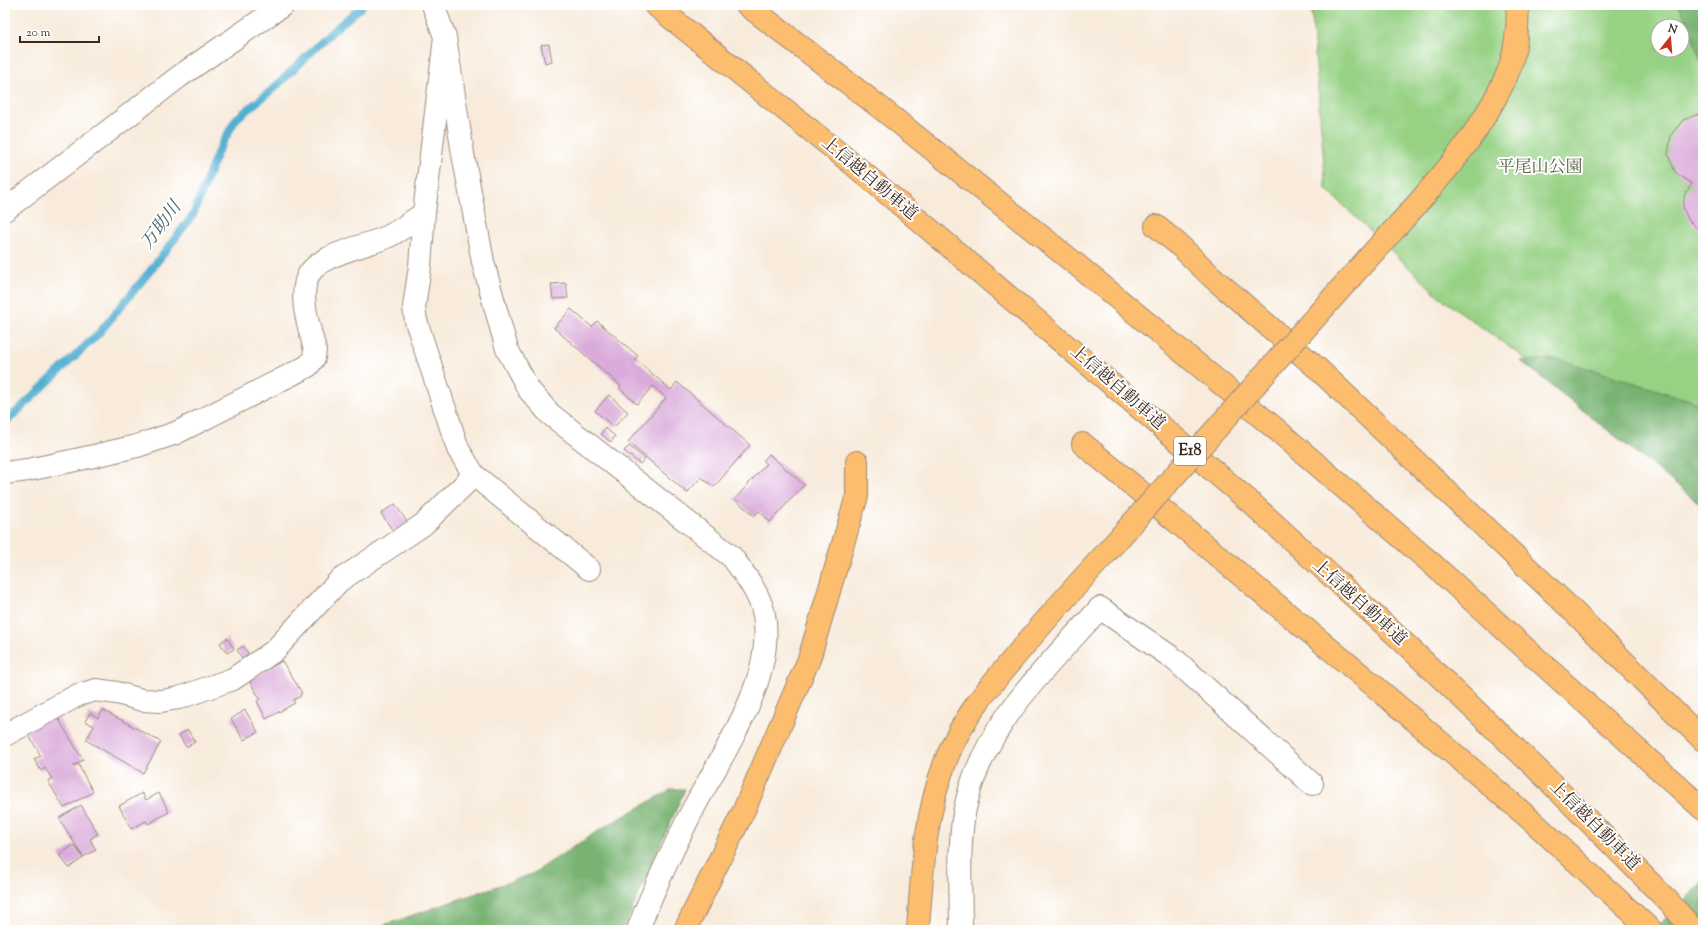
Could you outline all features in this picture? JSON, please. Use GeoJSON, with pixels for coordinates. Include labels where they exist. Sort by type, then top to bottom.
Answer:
{"type":"FeatureCollection","features":[{"type":"Feature","properties":{"kind":"highway","name":"上信越自動車道"},"geometry":{"type":"LineString","coordinates":[[655,5],[856,166],[1249,502],[1398,638],[1538,770],[1668,901],[1694,930]]}},
{"type":"Feature","properties":{"kind":"highway"},"geometry":{"type":"LineString","coordinates":[[747,5],[894,118],[1077,265],[1277,430],[1431,563],[1703,809]]}},
{"type":"Feature","properties":{"kind":"highway"},"geometry":{"type":"LineString","coordinates":[[918,930],[924,856],[935,794],[948,755],[961,728],[980,699],[1047,617],[1106,554],[1450,166],[1477,128],[1507,76],[1515,44],[1518,14],[1517,5]]}},
{"type":"Feature","properties":{"kind":"highway"},"geometry":{"type":"LineString","coordinates":[[1156,226],[1328,379],[1572,610],[1703,740]]}},
{"type":"Feature","properties":{"kind":"highway"},"geometry":{"type":"LineString","coordinates":[[1084,444],[1378,689],[1530,820],[1651,930]]}},
{"type":"Feature","properties":{"kind":"highway"},"geometry":{"type":"LineString","coordinates":[[685,930],[744,810],[809,659],[857,496],[857,462]]}},
{"type":"Feature","properties":{"kind":"street"},"geometry":{"type":"LineString","coordinates":[[5,210],[180,76],[283,5]]}},
{"type":"Feature","properties":{"kind":"street"},"geometry":{"type":"LineString","coordinates":[[433,5],[445,37],[463,154],[483,262],[507,349],[529,390],[550,414],[732,556],[752,585],[764,614],[765,645],[761,671],[742,719],[688,819],[638,930]]}},
{"type":"Feature","properties":{"kind":"street"},"geometry":{"type":"LineString","coordinates":[[445,37],[424,213],[420,266],[414,307],[416,321],[458,449],[474,475],[588,569]]}},
{"type":"Feature","properties":{"kind":"street"},"geometry":{"type":"LineString","coordinates":[[5,473],[28,470],[137,446],[176,433],[308,366],[314,358],[315,350],[304,296],[306,281],[310,272],[324,260],[389,236],[424,213]]}},
{"type":"Feature","properties":{"kind":"street"},"geometry":{"type":"LineString","coordinates":[[5,735],[78,695],[96,690],[117,693],[142,700],[161,702],[179,698],[233,679],[274,651],[339,581],[424,524],[474,475]]}},
{"type":"Feature","properties":{"kind":"street"},"geometry":{"type":"LineString","coordinates":[[961,930],[962,836],[967,800],[979,765],[999,726],[1029,688],[1100,608],[1174,660],[1312,784]]}},
{"type":"Feature","properties":{"kind":"path"},"geometry":{"type":"LineString","coordinates":[[1699,5],[1703,12]]}},
{"type":"Feature","properties":{"kind":"green space","name":"平尾山公園"},"geometry":{"type":"Polygon","coordinates":[[[1311,5],[1703,5],[1703,480],[1588,404],[1441,298],[1326,189],[1311,5]]]}},
{"type":"Feature","properties":{"kind":"green space"},"geometry":{"type":"Polygon","coordinates":[[[1678,5],[1703,5],[1703,68],[1690,28],[1690,18],[1686,18],[1678,5]]]}},
{"type":"Feature","properties":{"kind":"green space"},"geometry":{"type":"Polygon","coordinates":[[[1558,359],[1699,403],[1703,402],[1703,506],[1521,361],[1558,359]]]}},
{"type":"Feature","properties":{"kind":"green space"},"geometry":{"type":"Polygon","coordinates":[[[672,789],[685,789],[623,930],[370,930],[532,874],[601,829],[672,789]]]}},
{"type":"Feature","properties":{"kind":"green space"},"geometry":{"type":"Polygon","coordinates":[[[1703,882],[1703,930],[1654,930],[1703,882]]]}},
{"type":"Feature","properties":{"kind":"building"},"geometry":{"type":"Polygon","coordinates":[[[549,44],[552,61],[545,63],[541,45],[549,44]]]}},
{"type":"Feature","properties":{"kind":"building"},"geometry":{"type":"Polygon","coordinates":[[[1699,114],[1703,115],[1703,231],[1700,231],[1689,221],[1683,208],[1685,194],[1692,184],[1675,172],[1668,154],[1671,135],[1683,120],[1699,114]]]}},
{"type":"Feature","properties":{"kind":"building"},"geometry":{"type":"Polygon","coordinates":[[[566,283],[568,298],[553,299],[551,284],[566,283]]]}},
{"type":"Feature","properties":{"kind":"building"},"geometry":{"type":"Polygon","coordinates":[[[571,309],[592,327],[597,321],[638,356],[635,359],[671,390],[677,382],[750,445],[714,487],[701,477],[687,493],[628,442],[666,398],[653,386],[637,404],[619,388],[621,386],[554,328],[571,309]]]}},
{"type":"Feature","properties":{"kind":"building"},"geometry":{"type":"Polygon","coordinates":[[[609,395],[628,412],[614,427],[595,411],[609,395]]]}},
{"type":"Feature","properties":{"kind":"building"},"geometry":{"type":"Polygon","coordinates":[[[605,428],[615,436],[611,442],[601,434],[605,428]]]}},
{"type":"Feature","properties":{"kind":"building"},"geometry":{"type":"Polygon","coordinates":[[[629,446],[645,459],[640,464],[624,451],[629,446]]]}},
{"type":"Feature","properties":{"kind":"building"},"geometry":{"type":"Polygon","coordinates":[[[769,454],[804,485],[770,522],[759,511],[754,516],[735,499],[766,464],[763,461],[769,454]]]}},
{"type":"Feature","properties":{"kind":"building"},"geometry":{"type":"Polygon","coordinates":[[[395,504],[409,525],[395,534],[381,513],[395,504]]]}},
{"type":"Feature","properties":{"kind":"building"},"geometry":{"type":"Polygon","coordinates":[[[227,638],[234,649],[227,653],[220,643],[227,638]]]}},
{"type":"Feature","properties":{"kind":"building"},"geometry":{"type":"Polygon","coordinates":[[[243,646],[248,653],[242,658],[237,650],[243,646]]]}},
{"type":"Feature","properties":{"kind":"building"},"geometry":{"type":"Polygon","coordinates":[[[282,661],[302,693],[300,694],[301,696],[293,700],[295,703],[266,719],[257,701],[260,699],[249,680],[282,661]]]}},
{"type":"Feature","properties":{"kind":"building"},"geometry":{"type":"Polygon","coordinates":[[[103,710],[161,742],[143,773],[86,740],[94,726],[85,721],[90,713],[98,718],[103,710]]]}},
{"type":"Feature","properties":{"kind":"building"},"geometry":{"type":"Polygon","coordinates":[[[245,710],[258,732],[244,740],[231,719],[245,710]]]}},
{"type":"Feature","properties":{"kind":"building"},"geometry":{"type":"Polygon","coordinates":[[[55,713],[83,760],[73,766],[78,764],[93,792],[64,808],[48,781],[52,779],[45,768],[41,771],[34,759],[41,756],[26,731],[55,713]]]}},
{"type":"Feature","properties":{"kind":"building"},"geometry":{"type":"Polygon","coordinates":[[[188,730],[195,742],[186,747],[179,735],[188,730]]]}},
{"type":"Feature","properties":{"kind":"building"},"geometry":{"type":"Polygon","coordinates":[[[142,793],[146,800],[159,793],[169,812],[148,824],[146,821],[131,829],[119,806],[142,793]]]}},
{"type":"Feature","properties":{"kind":"building"},"geometry":{"type":"Polygon","coordinates":[[[81,805],[98,834],[90,839],[96,850],[83,857],[59,818],[81,805]]]}},
{"type":"Feature","properties":{"kind":"building"},"geometry":{"type":"Polygon","coordinates":[[[74,845],[83,858],[69,868],[59,855],[74,845]]]}},
{"type":"Feature","properties":{"kind":"waterway","name":"万助川"},"geometry":{"type":"LineString","coordinates":[[5,423],[99,333],[150,271],[193,215],[218,151],[236,119],[273,89],[334,30],[361,7]]}}]}
